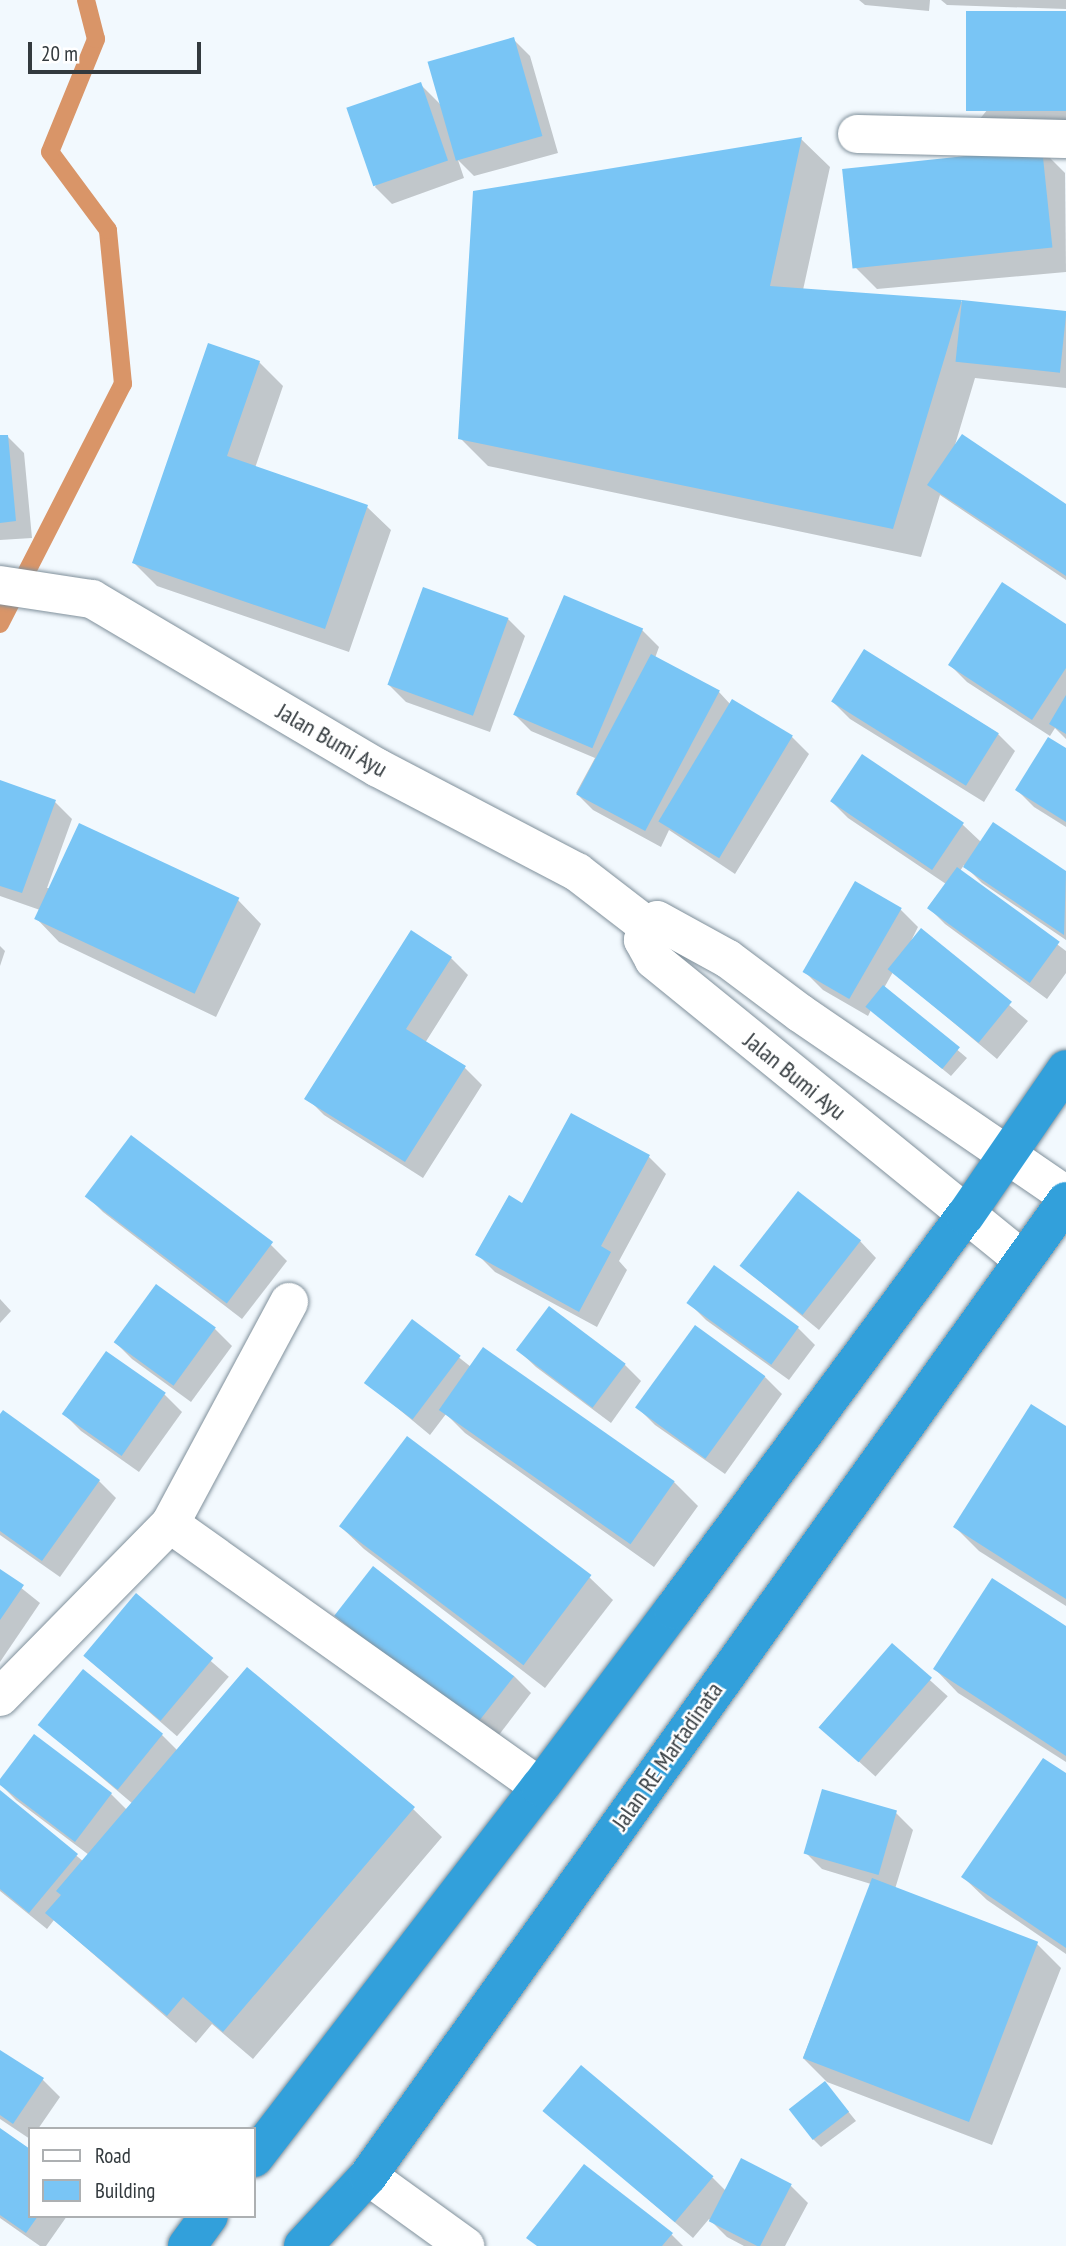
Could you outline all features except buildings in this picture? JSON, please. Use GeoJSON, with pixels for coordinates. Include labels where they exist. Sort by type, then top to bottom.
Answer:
{"type":"FeatureCollection","features":[{"type":"Feature","properties":{"kind":"highway"},"geometry":{"type":"LineString","coordinates":[[256,2155],[540,1787],[965,1216],[1004,1155],[1066,1069]]}},
{"type":"Feature","properties":{"kind":"highway","name":"Jalan RE Martadinata"},"geometry":{"type":"LineString","coordinates":[[303,2246],[368,2176],[1066,1201]]}},
{"type":"Feature","properties":{"kind":"highway"},"geometry":{"type":"LineString","coordinates":[[187,2246],[208,2218]]}},
{"type":"Feature","properties":{"kind":"street"},"geometry":{"type":"LineString","coordinates":[[857,134],[1066,139]]}},
{"type":"Feature","properties":{"kind":"street","name":"Jalan Bumi Ayu"},"geometry":{"type":"LineString","coordinates":[[0,585],[92,598],[378,768],[577,872],[654,924],[643,940],[654,960],[965,1216]]}},
{"type":"Feature","properties":{"kind":"street"},"geometry":{"type":"LineString","coordinates":[[654,924],[728,959],[800,1013],[1066,1195]]}},
{"type":"Feature","properties":{"kind":"street"},"geometry":{"type":"LineString","coordinates":[[965,1216],[1023,1260]]}},
{"type":"Feature","properties":{"kind":"street"},"geometry":{"type":"LineString","coordinates":[[0,1697],[170,1524],[289,1302]]}},
{"type":"Feature","properties":{"kind":"street"},"geometry":{"type":"LineString","coordinates":[[170,1524],[540,1787]]}},
{"type":"Feature","properties":{"kind":"street"},"geometry":{"type":"LineString","coordinates":[[368,2176],[465,2246]]}},
{"type":"Feature","properties":{"kind":"waterway"},"geometry":{"type":"LineString","coordinates":[[0,624],[123,384],[108,230],[50,152],[96,39],[86,0]]}}]}
